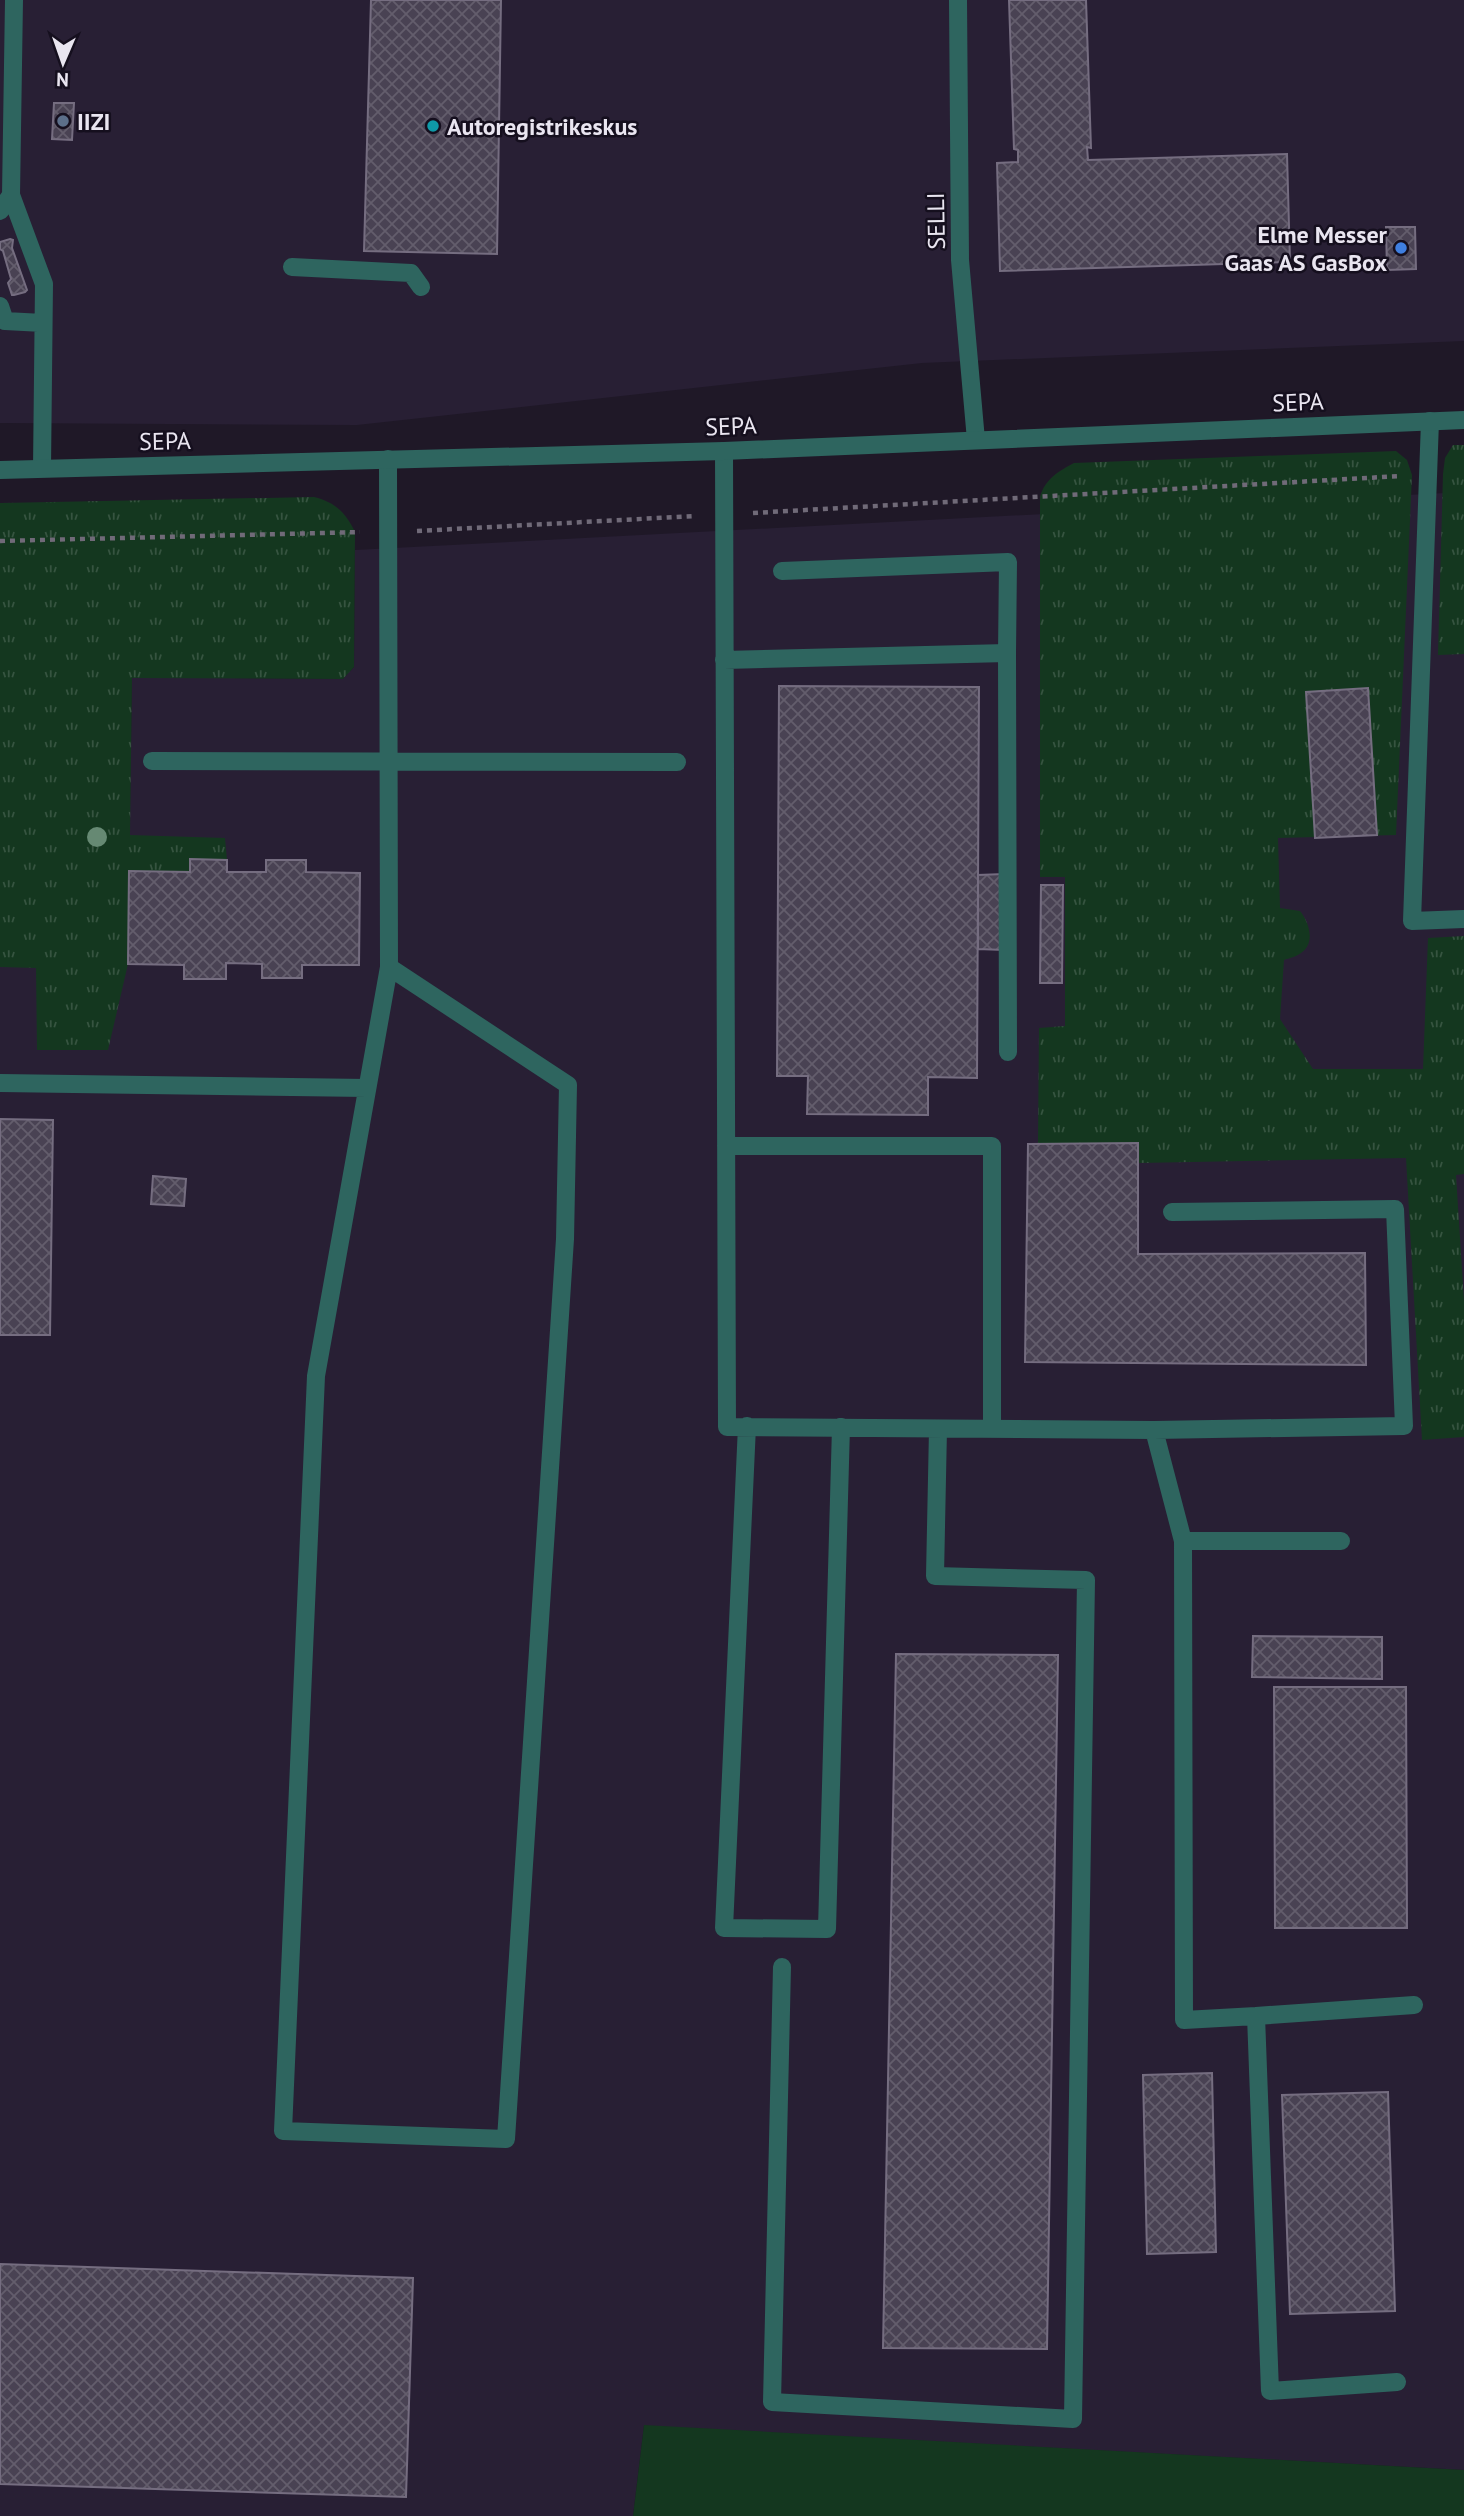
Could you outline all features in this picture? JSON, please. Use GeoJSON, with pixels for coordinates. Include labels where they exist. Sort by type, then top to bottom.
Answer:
{"type":"FeatureCollection","features":[{"type":"Feature","properties":{"kind":"street"},"geometry":{"type":"LineString","coordinates":[[14,0],[10,195],[44,284],[42,468]]}},
{"type":"Feature","properties":{"kind":"street","name":"SELLI"},"geometry":{"type":"LineString","coordinates":[[958,0],[960,260],[976,440]]}},
{"type":"Feature","properties":{"kind":"street"},"geometry":{"type":"LineString","coordinates":[[0,211],[10,195]]}},
{"type":"Feature","properties":{"kind":"street"},"geometry":{"type":"LineString","coordinates":[[292,267],[411,273],[421,287]]}},
{"type":"Feature","properties":{"kind":"street"},"geometry":{"type":"LineString","coordinates":[[0,306],[5,321],[43,323]]}},
{"type":"Feature","properties":{"kind":"street","name":"SEPA"},"geometry":{"type":"LineString","coordinates":[[0,470],[724,451],[1464,420]]}},
{"type":"Feature","properties":{"kind":"street"},"geometry":{"type":"LineString","coordinates":[[1430,421],[1412,922],[1464,919]]}},
{"type":"Feature","properties":{"kind":"street"},"geometry":{"type":"LineString","coordinates":[[724,451],[727,1427],[1154,1430],[1404,1426],[1395,1209],[1172,1212]]}},
{"type":"Feature","properties":{"kind":"street"},"geometry":{"type":"LineString","coordinates":[[388,459],[389,967],[316,1376],[283,2132],[506,2139],[565,1240],[568,1085],[389,967]]}},
{"type":"Feature","properties":{"kind":"street"},"geometry":{"type":"LineString","coordinates":[[782,571],[1008,562],[1008,1052]]}},
{"type":"Feature","properties":{"kind":"street"},"geometry":{"type":"LineString","coordinates":[[724,660],[1007,653]]}},
{"type":"Feature","properties":{"kind":"street"},"geometry":{"type":"LineString","coordinates":[[152,761],[677,762]]}},
{"type":"Feature","properties":{"kind":"street"},"geometry":{"type":"LineString","coordinates":[[0,1083],[367,1088]]}},
{"type":"Feature","properties":{"kind":"street"},"geometry":{"type":"LineString","coordinates":[[726,1146],[992,1146],[992,1429]]}},
{"type":"Feature","properties":{"kind":"street"},"geometry":{"type":"LineString","coordinates":[[747,1426],[724,1928],[827,1929],[841,1427]]}},
{"type":"Feature","properties":{"kind":"street"},"geometry":{"type":"LineString","coordinates":[[782,1967],[772,2402],[1073,2419],[1086,1580],[935,1576],[938,1429]]}},
{"type":"Feature","properties":{"kind":"street"},"geometry":{"type":"LineString","coordinates":[[1154,1430],[1183,1541],[1184,2020],[1414,2005]]}},
{"type":"Feature","properties":{"kind":"street"},"geometry":{"type":"LineString","coordinates":[[1183,1541],[1341,1541]]}},
{"type":"Feature","properties":{"kind":"street"},"geometry":{"type":"LineString","coordinates":[[1256,2016],[1270,2391],[1397,2382]]}},
{"type":"Feature","properties":{"kind":"shaded area"},"geometry":{"type":"Polygon","coordinates":[[[0,0],[1464,0],[1464,341],[922,363],[357,425],[0,423],[0,0]]]}},
{"type":"Feature","properties":{"kind":"shaded area"},"geometry":{"type":"Polygon","coordinates":[[[1464,492],[1464,2470],[644,2426],[633,2516],[0,2516],[0,967],[36,967],[129,871],[132,677],[343,679],[354,667],[355,550],[1464,492]]]}},
{"type":"Feature","properties":{"kind":"green space"},"geometry":{"type":"Polygon","coordinates":[[[1453,445],[1464,445],[1464,654],[1438,655],[1443,474],[1445,458],[1453,445]]]}},
{"type":"Feature","properties":{"kind":"green space"},"geometry":{"type":"Polygon","coordinates":[[[1396,451],[1407,460],[1412,475],[1396,835],[1278,838],[1280,908],[1300,911],[1310,932],[1306,949],[1284,960],[1280,1019],[1313,1069],[1423,1069],[1428,938],[1464,936],[1464,1174],[1456,1175],[1464,1301],[1464,1437],[1422,1440],[1406,1158],[1138,1163],[1138,1143],[1038,1143],[1039,1028],[1065,1026],[1065,877],[1040,877],[1040,497],[1045,485],[1053,476],[1074,463],[1396,451]]]}},
{"type":"Feature","properties":{"kind":"green space"},"geometry":{"type":"Polygon","coordinates":[[[314,497],[339,509],[355,532],[354,667],[343,679],[132,678],[130,835],[225,838],[227,860],[191,859],[190,872],[129,872],[128,964],[108,1050],[37,1050],[36,968],[0,967],[0,503],[314,497]]]}},
{"type":"Feature","properties":{"kind":"green space"},"geometry":{"type":"Polygon","coordinates":[[[644,2425],[1464,2470],[1464,2516],[633,2516],[644,2425]]]}},
{"type":"Feature","properties":{"kind":"building","name":"Autoregistrikeskus"},"geometry":{"type":"Polygon","coordinates":[[[371,0],[501,0],[497,254],[364,251],[371,0]]]}},
{"type":"Feature","properties":{"kind":"building"},"geometry":{"type":"Polygon","coordinates":[[[1009,0],[1086,0],[1091,148],[1087,147],[1088,160],[1287,154],[1290,262],[1000,271],[997,163],[1018,162],[1018,150],[1014,149],[1009,0]]]}},
{"type":"Feature","properties":{"kind":"building","name":"IIZI"},"geometry":{"type":"Polygon","coordinates":[[[54,103],[74,103],[72,140],[52,139],[54,103]]]}},
{"type":"Feature","properties":{"kind":"building","name":"Elme Messer Gaas AS GasBox"},"geometry":{"type":"Polygon","coordinates":[[[1386,227],[1415,227],[1416,269],[1387,270],[1386,227]]]}},
{"type":"Feature","properties":{"kind":"building"},"geometry":{"type":"Polygon","coordinates":[[[13,240],[12,248],[27,290],[14,295],[8,283],[11,279],[3,251],[0,249],[0,242],[13,240]]]}},
{"type":"Feature","properties":{"kind":"building"},"geometry":{"type":"Polygon","coordinates":[[[779,686],[979,687],[977,1078],[928,1077],[928,1115],[807,1114],[808,1076],[777,1076],[779,686]]]}},
{"type":"Feature","properties":{"kind":"building"},"geometry":{"type":"Polygon","coordinates":[[[1368,688],[1377,835],[1315,838],[1306,692],[1368,688]]]}},
{"type":"Feature","properties":{"kind":"building"},"geometry":{"type":"Polygon","coordinates":[[[190,859],[227,860],[227,872],[266,872],[266,860],[306,860],[306,872],[360,873],[359,965],[302,965],[302,978],[262,978],[262,964],[226,963],[226,979],[184,979],[184,965],[128,964],[129,871],[190,872],[190,859]]]}},
{"type":"Feature","properties":{"kind":"building"},"geometry":{"type":"Polygon","coordinates":[[[1004,874],[1004,950],[978,949],[978,875],[1004,874]]]}},
{"type":"Feature","properties":{"kind":"building"},"geometry":{"type":"Polygon","coordinates":[[[1041,885],[1063,885],[1062,983],[1040,983],[1041,885]]]}},
{"type":"Feature","properties":{"kind":"building"},"geometry":{"type":"Polygon","coordinates":[[[0,1119],[53,1120],[50,1335],[0,1335],[0,1119]]]}},
{"type":"Feature","properties":{"kind":"building"},"geometry":{"type":"Polygon","coordinates":[[[1138,1143],[1138,1254],[1365,1253],[1366,1365],[1025,1362],[1028,1144],[1138,1143]]]}},
{"type":"Feature","properties":{"kind":"building"},"geometry":{"type":"Polygon","coordinates":[[[153,1176],[186,1179],[184,1206],[151,1204],[153,1176]]]}},
{"type":"Feature","properties":{"kind":"building"},"geometry":{"type":"Polygon","coordinates":[[[1253,1636],[1382,1637],[1382,1679],[1252,1677],[1253,1636]]]}},
{"type":"Feature","properties":{"kind":"building"},"geometry":{"type":"Polygon","coordinates":[[[896,1654],[1058,1655],[1047,2349],[883,2348],[896,1654]]]}},
{"type":"Feature","properties":{"kind":"building"},"geometry":{"type":"Polygon","coordinates":[[[1274,1687],[1406,1687],[1407,1928],[1275,1928],[1274,1687]]]}},
{"type":"Feature","properties":{"kind":"building"},"geometry":{"type":"Polygon","coordinates":[[[1212,2073],[1216,2252],[1147,2254],[1143,2075],[1212,2073]]]}},
{"type":"Feature","properties":{"kind":"building"},"geometry":{"type":"Polygon","coordinates":[[[1388,2092],[1395,2311],[1290,2314],[1282,2095],[1388,2092]]]}},
{"type":"Feature","properties":{"kind":"building"},"geometry":{"type":"Polygon","coordinates":[[[0,2264],[413,2278],[406,2497],[0,2484],[0,2264]]]}},
{"type":"Feature","properties":{"kind":"place","name":"IIZI"},"geometry":{"type":"Point","coordinates":[63,121]}},
{"type":"Feature","properties":{"kind":"place","name":"Autoregistrikeskus"},"geometry":{"type":"Point","coordinates":[433,126]}},
{"type":"Feature","properties":{"kind":"place","name":"Elme Messer Gaas AS GasBox"},"geometry":{"type":"Point","coordinates":[1401,248]}}]}
